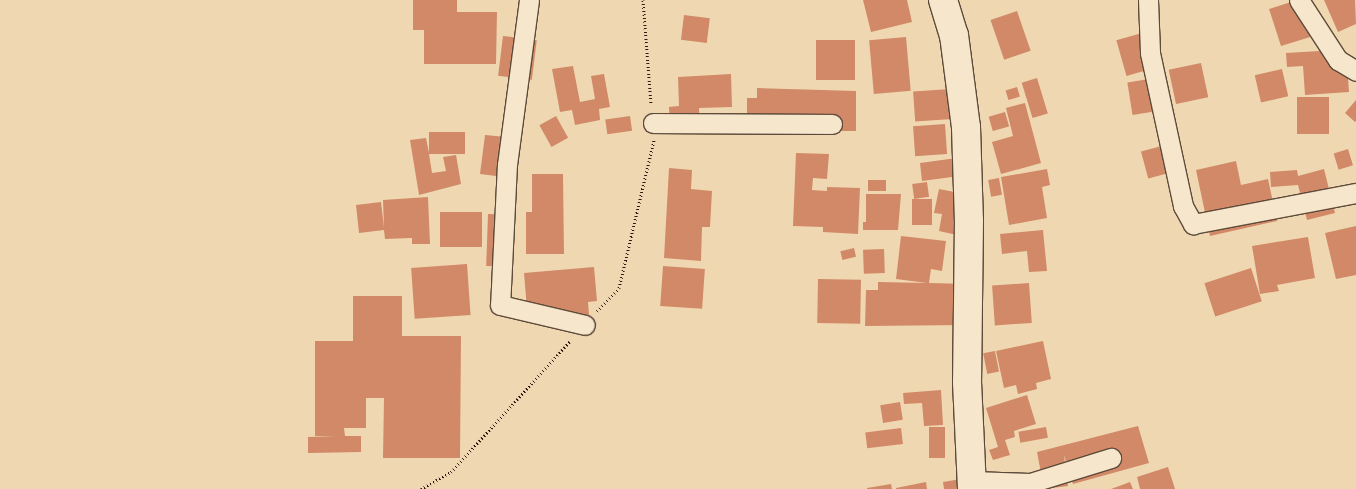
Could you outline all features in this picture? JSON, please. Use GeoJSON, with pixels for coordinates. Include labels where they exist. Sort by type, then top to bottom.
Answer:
{"type":"FeatureCollection","features":[{"type":"Feature","properties":{"kind":"street"},"geometry":{"type":"LineString","coordinates":[[529,0],[507,164],[500,305],[585,325]]}},
{"type":"Feature","properties":{"kind":"street"},"geometry":{"type":"LineString","coordinates":[[943,0],[954,35],[966,127],[969,221],[967,382],[972,485],[1030,482],[1111,458]]}},
{"type":"Feature","properties":{"kind":"street"},"geometry":{"type":"LineString","coordinates":[[1148,0],[1150,53],[1183,206],[1193,224],[1356,193]]}},
{"type":"Feature","properties":{"kind":"street"},"geometry":{"type":"LineString","coordinates":[[1299,0],[1338,60],[1356,71]]}},
{"type":"Feature","properties":{"kind":"street"},"geometry":{"type":"LineString","coordinates":[[653,123],[832,124]]}},
{"type":"Feature","properties":{"kind":"path"},"geometry":{"type":"LineString","coordinates":[[421,489],[451,472],[619,288],[655,143],[642,0]]}},
{"type":"Feature","properties":{"kind":"building"},"geometry":{"type":"Polygon","coordinates":[[[413,0],[457,0],[457,12],[497,12],[496,64],[424,64],[424,30],[413,30],[413,0]]]}},
{"type":"Feature","properties":{"kind":"building"},"geometry":{"type":"Polygon","coordinates":[[[863,0],[907,0],[912,22],[871,32],[863,0]]]}},
{"type":"Feature","properties":{"kind":"building"},"geometry":{"type":"Polygon","coordinates":[[[1297,0],[1320,34],[1281,46],[1269,9],[1297,0]]]}},
{"type":"Feature","properties":{"kind":"building"},"geometry":{"type":"Polygon","coordinates":[[[1324,0],[1355,0],[1356,24],[1338,32],[1324,0]]]}},
{"type":"Feature","properties":{"kind":"building"},"geometry":{"type":"Polygon","coordinates":[[[1017,11],[1031,51],[1004,60],[991,20],[1017,11]]]}},
{"type":"Feature","properties":{"kind":"building"},"geometry":{"type":"Polygon","coordinates":[[[684,15],[710,18],[707,43],[681,40],[684,15]]]}},
{"type":"Feature","properties":{"kind":"building"},"geometry":{"type":"Polygon","coordinates":[[[1149,31],[1159,67],[1127,76],[1116,40],[1149,31]]]}},
{"type":"Feature","properties":{"kind":"building"},"geometry":{"type":"Polygon","coordinates":[[[503,36],[537,40],[532,80],[498,76],[503,36]]]}},
{"type":"Feature","properties":{"kind":"building"},"geometry":{"type":"Polygon","coordinates":[[[906,37],[911,91],[874,94],[869,40],[906,37]]]}},
{"type":"Feature","properties":{"kind":"building"},"geometry":{"type":"Polygon","coordinates":[[[816,40],[855,40],[855,80],[816,80],[816,40]]]}},
{"type":"Feature","properties":{"kind":"building"},"geometry":{"type":"Polygon","coordinates":[[[1336,50],[1347,65],[1349,92],[1305,95],[1303,66],[1287,67],[1286,53],[1336,50]]]}},
{"type":"Feature","properties":{"kind":"building"},"geometry":{"type":"Polygon","coordinates":[[[1201,63],[1208,97],[1176,104],[1169,70],[1201,63]]]}},
{"type":"Feature","properties":{"kind":"building"},"geometry":{"type":"Polygon","coordinates":[[[573,66],[580,102],[595,99],[591,76],[604,74],[610,107],[599,109],[600,120],[575,125],[572,110],[560,112],[552,69],[573,66]]]}},
{"type":"Feature","properties":{"kind":"building"},"geometry":{"type":"Polygon","coordinates":[[[1282,69],[1288,96],[1261,103],[1255,75],[1282,69]]]}},
{"type":"Feature","properties":{"kind":"building"},"geometry":{"type":"Polygon","coordinates":[[[731,74],[732,107],[699,108],[700,129],[670,130],[669,107],[679,106],[678,77],[731,74]]]}},
{"type":"Feature","properties":{"kind":"building"},"geometry":{"type":"Polygon","coordinates":[[[1037,78],[1048,113],[1033,118],[1022,83],[1037,78]]]}},
{"type":"Feature","properties":{"kind":"building"},"geometry":{"type":"Polygon","coordinates":[[[1155,78],[1160,111],[1133,115],[1127,82],[1155,78]]]}},
{"type":"Feature","properties":{"kind":"building"},"geometry":{"type":"Polygon","coordinates":[[[1017,87],[1020,97],[1008,100],[1006,91],[1017,87]]]}},
{"type":"Feature","properties":{"kind":"building"},"geometry":{"type":"Polygon","coordinates":[[[757,88],[856,91],[856,131],[747,131],[747,98],[757,98],[757,88]]]}},
{"type":"Feature","properties":{"kind":"building"},"geometry":{"type":"Polygon","coordinates":[[[950,89],[952,119],[915,122],[913,92],[950,89]]]}},
{"type":"Feature","properties":{"kind":"building"},"geometry":{"type":"Polygon","coordinates":[[[1297,97],[1329,97],[1329,134],[1297,134],[1297,97]]]}},
{"type":"Feature","properties":{"kind":"building"},"geometry":{"type":"Polygon","coordinates":[[[1356,100],[1356,121],[1355,122],[1345,113],[1356,100]]]}},
{"type":"Feature","properties":{"kind":"building"},"geometry":{"type":"Polygon","coordinates":[[[1025,103],[1041,163],[1001,174],[992,142],[1013,136],[1006,108],[1025,103]]]}},
{"type":"Feature","properties":{"kind":"building"},"geometry":{"type":"Polygon","coordinates":[[[1005,112],[1009,126],[993,131],[989,117],[1005,112]]]}},
{"type":"Feature","properties":{"kind":"building"},"geometry":{"type":"Polygon","coordinates":[[[556,116],[568,138],[552,147],[539,125],[556,116]]]}},
{"type":"Feature","properties":{"kind":"building"},"geometry":{"type":"Polygon","coordinates":[[[630,116],[632,131],[607,134],[605,119],[630,116]]]}},
{"type":"Feature","properties":{"kind":"building"},"geometry":{"type":"Polygon","coordinates":[[[945,124],[947,154],[915,156],[913,126],[945,124]]]}},
{"type":"Feature","properties":{"kind":"building"},"geometry":{"type":"Polygon","coordinates":[[[429,132],[465,132],[465,154],[429,154],[432,173],[446,171],[443,157],[456,155],[461,184],[419,195],[410,140],[426,138],[429,153],[429,132]]]}},
{"type":"Feature","properties":{"kind":"building"},"geometry":{"type":"Polygon","coordinates":[[[485,135],[506,137],[513,178],[480,174],[485,135]]]}},
{"type":"Feature","properties":{"kind":"building"},"geometry":{"type":"Polygon","coordinates":[[[1169,144],[1176,171],[1148,179],[1141,152],[1169,144]]]}},
{"type":"Feature","properties":{"kind":"building"},"geometry":{"type":"Polygon","coordinates":[[[1348,149],[1353,165],[1339,170],[1334,153],[1348,149]]]}},
{"type":"Feature","properties":{"kind":"building"},"geometry":{"type":"Polygon","coordinates":[[[796,153],[829,154],[827,179],[813,178],[812,190],[827,191],[827,187],[860,188],[858,234],[823,232],[823,227],[793,226],[796,153]]]}},
{"type":"Feature","properties":{"kind":"building"},"geometry":{"type":"Polygon","coordinates":[[[964,157],[968,185],[954,187],[952,177],[922,181],[920,163],[964,157]]]}},
{"type":"Feature","properties":{"kind":"building"},"geometry":{"type":"Polygon","coordinates":[[[1236,161],[1241,185],[1268,179],[1277,221],[1210,236],[1196,170],[1236,161]]]}},
{"type":"Feature","properties":{"kind":"building"},"geometry":{"type":"Polygon","coordinates":[[[669,168],[692,170],[691,189],[712,191],[710,227],[702,227],[701,261],[664,258],[669,168]]]}},
{"type":"Feature","properties":{"kind":"building"},"geometry":{"type":"Polygon","coordinates":[[[1047,169],[1050,185],[1042,187],[1047,218],[1009,225],[1001,177],[1047,169]]]}},
{"type":"Feature","properties":{"kind":"building"},"geometry":{"type":"Polygon","coordinates":[[[1324,169],[1335,213],[1307,220],[1298,185],[1271,187],[1270,172],[1297,170],[1298,176],[1324,169]]]}},
{"type":"Feature","properties":{"kind":"building"},"geometry":{"type":"Polygon","coordinates":[[[532,174],[563,174],[564,254],[526,254],[526,212],[532,212],[532,174]]]}},
{"type":"Feature","properties":{"kind":"building"},"geometry":{"type":"Polygon","coordinates":[[[999,178],[1002,195],[991,197],[988,180],[999,178]]]}},
{"type":"Feature","properties":{"kind":"building"},"geometry":{"type":"Polygon","coordinates":[[[868,180],[886,180],[886,191],[868,191],[868,180]]]}},
{"type":"Feature","properties":{"kind":"building"},"geometry":{"type":"Polygon","coordinates":[[[927,182],[929,197],[914,199],[912,184],[927,182]]]}},
{"type":"Feature","properties":{"kind":"building"},"geometry":{"type":"Polygon","coordinates":[[[939,189],[965,194],[957,235],[939,231],[942,214],[934,213],[939,189]]]}},
{"type":"Feature","properties":{"kind":"building"},"geometry":{"type":"Polygon","coordinates":[[[866,194],[901,194],[898,230],[863,230],[863,222],[866,222],[866,194]]]}},
{"type":"Feature","properties":{"kind":"building"},"geometry":{"type":"Polygon","coordinates":[[[428,197],[430,244],[412,244],[412,238],[385,239],[384,230],[359,233],[356,205],[381,202],[384,228],[383,200],[428,197]]]}},
{"type":"Feature","properties":{"kind":"building"},"geometry":{"type":"Polygon","coordinates":[[[912,199],[932,199],[932,225],[912,225],[912,199]]]}},
{"type":"Feature","properties":{"kind":"building"},"geometry":{"type":"Polygon","coordinates":[[[440,212],[482,212],[482,247],[440,247],[440,212]]]}},
{"type":"Feature","properties":{"kind":"building"},"geometry":{"type":"Polygon","coordinates":[[[488,214],[513,215],[511,267],[486,266],[488,214]]]}},
{"type":"Feature","properties":{"kind":"building"},"geometry":{"type":"Polygon","coordinates":[[[1356,226],[1356,275],[1336,279],[1325,233],[1356,226]]]}},
{"type":"Feature","properties":{"kind":"building"},"geometry":{"type":"Polygon","coordinates":[[[1043,230],[1047,271],[1029,272],[1027,251],[1002,254],[1000,234],[1043,230]]]}},
{"type":"Feature","properties":{"kind":"building"},"geometry":{"type":"Polygon","coordinates":[[[901,236],[946,241],[942,271],[931,269],[929,283],[967,284],[966,325],[865,326],[866,290],[878,290],[878,282],[927,283],[896,279],[901,236]]]}},
{"type":"Feature","properties":{"kind":"building"},"geometry":{"type":"Polygon","coordinates":[[[1308,237],[1315,278],[1277,285],[1279,291],[1260,294],[1252,246],[1308,237]]]}},
{"type":"Feature","properties":{"kind":"building"},"geometry":{"type":"Polygon","coordinates":[[[854,248],[856,257],[842,260],[840,251],[854,248]]]}},
{"type":"Feature","properties":{"kind":"building"},"geometry":{"type":"Polygon","coordinates":[[[884,249],[885,273],[864,274],[863,250],[884,249]]]}},
{"type":"Feature","properties":{"kind":"building"},"geometry":{"type":"Polygon","coordinates":[[[467,264],[471,315],[415,319],[411,268],[467,264]]]}},
{"type":"Feature","properties":{"kind":"building"},"geometry":{"type":"Polygon","coordinates":[[[663,266],[705,269],[702,309],[660,306],[663,266]]]}},
{"type":"Feature","properties":{"kind":"building"},"geometry":{"type":"Polygon","coordinates":[[[594,267],[597,301],[588,302],[589,315],[528,321],[524,273],[594,267]]]}},
{"type":"Feature","properties":{"kind":"building"},"geometry":{"type":"Polygon","coordinates":[[[1251,268],[1262,301],[1215,316],[1204,283],[1251,268]]]}},
{"type":"Feature","properties":{"kind":"building"},"geometry":{"type":"Polygon","coordinates":[[[818,279],[861,280],[860,324],[817,323],[818,279]]]}},
{"type":"Feature","properties":{"kind":"building"},"geometry":{"type":"Polygon","coordinates":[[[1029,283],[1032,323],[995,325],[992,286],[1029,283]]]}},
{"type":"Feature","properties":{"kind":"building"},"geometry":{"type":"Polygon","coordinates":[[[353,296],[402,296],[402,336],[461,336],[460,458],[383,458],[384,398],[366,398],[366,428],[344,428],[345,436],[361,436],[361,452],[308,453],[308,437],[336,436],[315,436],[315,341],[353,341],[353,296]]]}},
{"type":"Feature","properties":{"kind":"building"},"geometry":{"type":"Polygon","coordinates":[[[1043,341],[1051,379],[1036,383],[1037,389],[1018,394],[1016,385],[1004,388],[996,351],[1043,341]]]}},
{"type":"Feature","properties":{"kind":"building"},"geometry":{"type":"Polygon","coordinates":[[[995,351],[999,372],[987,374],[983,353],[995,351]]]}},
{"type":"Feature","properties":{"kind":"building"},"geometry":{"type":"Polygon","coordinates":[[[941,390],[943,425],[924,426],[922,403],[904,404],[903,393],[941,390]]]}},
{"type":"Feature","properties":{"kind":"building"},"geometry":{"type":"Polygon","coordinates":[[[1027,395],[1036,424],[1014,431],[1015,437],[1005,440],[1010,455],[993,460],[989,450],[998,447],[986,408],[1027,395]]]}},
{"type":"Feature","properties":{"kind":"building"},"geometry":{"type":"Polygon","coordinates":[[[900,402],[903,420],[883,423],[880,405],[900,402]]]}},
{"type":"Feature","properties":{"kind":"building"},"geometry":{"type":"Polygon","coordinates":[[[1138,426],[1149,463],[1073,484],[1064,455],[1068,486],[1044,489],[1037,452],[1138,426]]]}},
{"type":"Feature","properties":{"kind":"building"},"geometry":{"type":"Polygon","coordinates":[[[929,427],[945,427],[945,458],[929,458],[929,427]]]}},
{"type":"Feature","properties":{"kind":"building"},"geometry":{"type":"Polygon","coordinates":[[[1046,427],[1048,438],[1020,443],[1018,432],[1046,427]]]}},
{"type":"Feature","properties":{"kind":"building"},"geometry":{"type":"Polygon","coordinates":[[[901,428],[903,444],[867,448],[865,432],[901,428]]]}},
{"type":"Feature","properties":{"kind":"building"},"geometry":{"type":"Polygon","coordinates":[[[1168,467],[1175,489],[1140,489],[1137,477],[1168,467]]]}},
{"type":"Feature","properties":{"kind":"building"},"geometry":{"type":"Polygon","coordinates":[[[967,478],[969,489],[944,489],[943,482],[967,478]]]}},
{"type":"Feature","properties":{"kind":"building"},"geometry":{"type":"Polygon","coordinates":[[[926,482],[927,489],[896,489],[896,488],[926,482]]]}},
{"type":"Feature","properties":{"kind":"building"},"geometry":{"type":"Polygon","coordinates":[[[1130,482],[1133,489],[1111,489],[1130,482]]]}},
{"type":"Feature","properties":{"kind":"building"},"geometry":{"type":"Polygon","coordinates":[[[891,484],[892,489],[867,489],[867,488],[891,484]]]}}]}
